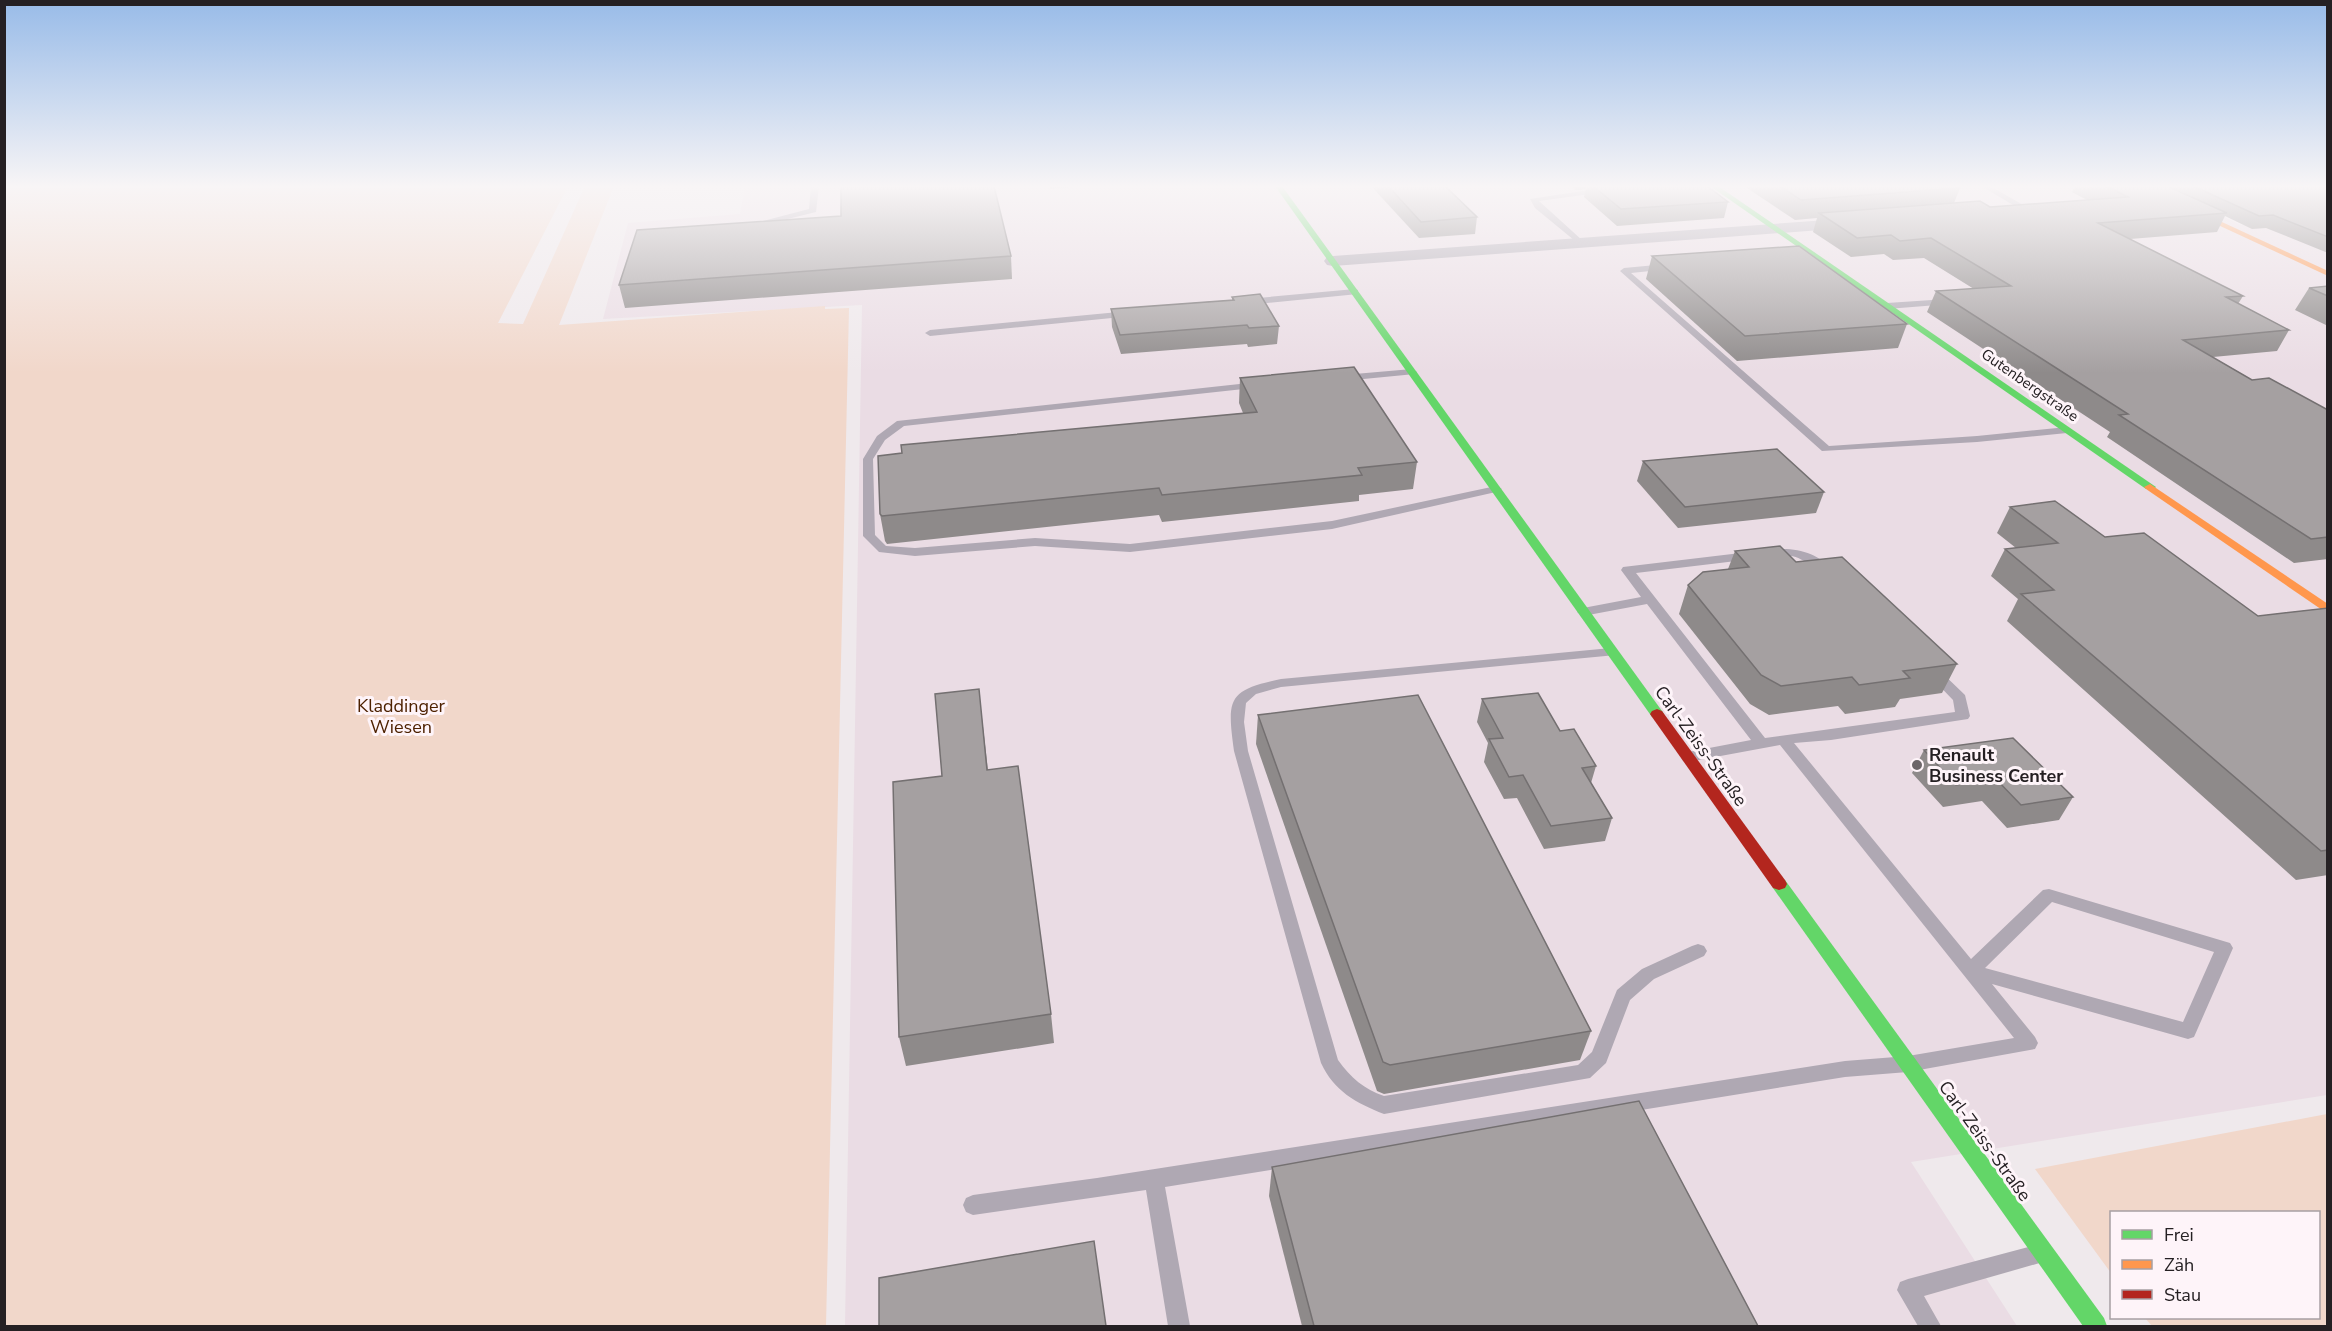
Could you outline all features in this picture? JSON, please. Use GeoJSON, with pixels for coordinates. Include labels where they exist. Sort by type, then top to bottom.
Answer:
{"type":"FeatureCollection","features":[{"type":"Feature","properties":{"kind":"main road","name":"Carl-Zeiss-Straße"},"geometry":{"type":"LineString","coordinates":[[1324,248],[1686,757],[2096,1326]]}},
{"type":"Feature","properties":{"kind":"main road","name":"Gutenbergstraße"},"geometry":{"type":"LineString","coordinates":[[1797,248],[1887,306],[2328,610]]}},
{"type":"Feature","properties":{"kind":"main road"},"geometry":{"type":"LineString","coordinates":[[2272,248],[2328,274]]}},
{"type":"Feature","properties":{"kind":"street"},"geometry":{"type":"LineString","coordinates":[[1333,261],[1510,248]]}},
{"type":"Feature","properties":{"kind":"lane"},"geometry":{"type":"LineString","coordinates":[[1683,265],[1624,271],[1826,450],[1977,440],[2067,430]]}},
{"type":"Feature","properties":{"kind":"lane"},"geometry":{"type":"LineString","coordinates":[[1242,303],[1355,292]]}},
{"type":"Feature","properties":{"kind":"lane"},"geometry":{"type":"LineString","coordinates":[[1887,306],[1953,301]]}},
{"type":"Feature","properties":{"kind":"lane"},"geometry":{"type":"LineString","coordinates":[[930,333],[1137,313]]}},
{"type":"Feature","properties":{"kind":"lane"},"geometry":{"type":"LineString","coordinates":[[1332,379],[1412,372]]}},
{"type":"Feature","properties":{"kind":"lane"},"geometry":{"type":"LineString","coordinates":[[1276,383],[901,423],[881,438],[868,459],[869,536],[883,549],[915,552],[1035,542],[1130,548],[1332,525],[1496,489]]}},
{"type":"Feature","properties":{"kind":"lane"},"geometry":{"type":"LineString","coordinates":[[1761,743],[1627,570],[1792,551],[1814,558],[1839,582]]}},
{"type":"Feature","properties":{"kind":"lane"},"geometry":{"type":"LineString","coordinates":[[1583,612],[1637,603],[1649,598]]}},
{"type":"Feature","properties":{"kind":"lane"},"geometry":{"type":"LineString","coordinates":[[1611,652],[1281,683],[1255,688],[1242,698],[1236,712],[1241,751],[1330,1063],[1341,1079],[1358,1096],[1384,1105],[1583,1072],[1599,1057],[1623,995],[1648,974],[1698,951]]}},
{"type":"Feature","properties":{"kind":"lane"},"geometry":{"type":"LineString","coordinates":[[1686,757],[1783,739],[1831,735],[1963,716],[1960,698],[1926,665]]}},
{"type":"Feature","properties":{"kind":"lane"},"geometry":{"type":"LineString","coordinates":[[973,1205],[1154,1179],[1845,1069],[1908,1065],[2029,1043],[1783,739]]}},
{"type":"Feature","properties":{"kind":"lane"},"geometry":{"type":"LineString","coordinates":[[2049,895],[2224,948],[2188,1031],[1970,970],[2049,895]]}},
{"type":"Feature","properties":{"kind":"lane"},"geometry":{"type":"LineString","coordinates":[[1154,1179],[1179,1326]]}},
{"type":"Feature","properties":{"kind":"lane"},"geometry":{"type":"LineString","coordinates":[[1930,1326],[1908,1290],[2044,1254]]}},
{"type":"Feature","properties":{"kind":"shaded area"},"geometry":{"type":"Polygon","coordinates":[[[621,248],[2327,248],[2327,1095],[1911,1162],[2017,1326],[845,1326],[862,305],[603,319],[621,248]]]}},
{"type":"Feature","properties":{"kind":"green space","name":"Kladdinger Wiesen"},"geometry":{"type":"Polygon","coordinates":[[[5,248],[536,248],[498,323],[523,324],[557,248],[589,248],[559,325],[825,306],[825,309],[849,308],[826,1326],[5,1326],[5,248]]]}},
{"type":"Feature","properties":{"kind":"green space"},"geometry":{"type":"Polygon","coordinates":[[[2327,1114],[2327,1326],[2152,1326],[2146,1319],[2320,1319],[2320,1211],[2110,1211],[2110,1272],[2035,1169],[2327,1114]]]}},
{"type":"Feature","properties":{"kind":"building"},"geometry":{"type":"Polygon","coordinates":[[[631,248],[1009,248],[1011,256],[619,285],[631,248]]]}},
{"type":"Feature","properties":{"kind":"building"},"geometry":{"type":"Polygon","coordinates":[[[1802,248],[1907,324],[1745,336],[1652,256],[1802,248]]]}},
{"type":"Feature","properties":{"kind":"building"},"geometry":{"type":"Polygon","coordinates":[[[1948,248],[2148,248],[2243,296],[2226,297],[2289,330],[2183,340],[2252,380],[2269,378],[2328,410],[2328,537],[2311,539],[2119,415],[2128,414],[1936,291],[2011,286],[1948,248]]]}},
{"type":"Feature","properties":{"kind":"building"},"geometry":{"type":"Polygon","coordinates":[[[2328,286],[2328,296],[2309,288],[2328,286]]]}},
{"type":"Feature","properties":{"kind":"building"},"geometry":{"type":"Polygon","coordinates":[[[1260,294],[1279,326],[1249,328],[1247,325],[1120,335],[1111,309],[1234,300],[1232,297],[1260,294]]]}},
{"type":"Feature","properties":{"kind":"building"},"geometry":{"type":"Polygon","coordinates":[[[1354,367],[1417,462],[1358,468],[1362,475],[1162,495],[1159,488],[882,516],[880,514],[878,456],[902,453],[901,445],[1257,412],[1240,378],[1354,367]]]}},
{"type":"Feature","properties":{"kind":"building"},"geometry":{"type":"Polygon","coordinates":[[[1777,449],[1824,492],[1685,507],[1643,461],[1777,449]]]}},
{"type":"Feature","properties":{"kind":"building"},"geometry":{"type":"Polygon","coordinates":[[[2055,501],[2105,537],[2144,533],[2258,616],[2328,608],[2328,850],[2321,851],[2021,594],[2054,590],[2005,549],[2058,543],[2010,507],[2055,501]]]}},
{"type":"Feature","properties":{"kind":"building"},"geometry":{"type":"Polygon","coordinates":[[[1780,546],[1796,562],[1842,557],[1957,664],[1903,671],[1910,678],[1859,685],[1852,677],[1781,686],[1761,675],[1688,585],[1703,572],[1749,567],[1735,551],[1780,546]]]}},
{"type":"Feature","properties":{"kind":"building"},"geometry":{"type":"Polygon","coordinates":[[[979,689],[987,770],[1018,766],[1051,1014],[899,1037],[893,782],[942,776],[935,694],[979,689]]]}},
{"type":"Feature","properties":{"kind":"building"},"geometry":{"type":"Polygon","coordinates":[[[1538,693],[1560,731],[1574,729],[1596,766],[1582,768],[1612,818],[1551,826],[1523,775],[1509,777],[1489,739],[1503,738],[1482,699],[1538,693]]]}},
{"type":"Feature","properties":{"kind":"building"},"geometry":{"type":"Polygon","coordinates":[[[1418,695],[1591,1031],[1390,1065],[1383,1062],[1258,715],[1418,695]]]}},
{"type":"Feature","properties":{"kind":"building"},"geometry":{"type":"Polygon","coordinates":[[[2013,738],[2073,797],[2021,805],[1996,779],[1956,785],[1924,750],[2013,738]]]}},
{"type":"Feature","properties":{"kind":"building"},"geometry":{"type":"Polygon","coordinates":[[[1639,1101],[1758,1326],[1314,1326],[1272,1167],[1639,1101]]]}},
{"type":"Feature","properties":{"kind":"building"},"geometry":{"type":"Polygon","coordinates":[[[1094,1241],[1106,1326],[879,1326],[879,1278],[1094,1241]]]}},
{"type":"Feature","properties":{"kind":"traffic: fast"},"geometry":{"type":"LineString","coordinates":[[1323,248],[1657,714]]}},
{"type":"Feature","properties":{"kind":"traffic: fast"},"geometry":{"type":"LineString","coordinates":[[1803,248],[2150,487]]}},
{"type":"Feature","properties":{"kind":"traffic: fast"},"geometry":{"type":"LineString","coordinates":[[1779,884],[2096,1326]]}},
{"type":"Feature","properties":{"kind":"traffic: slow"},"geometry":{"type":"LineString","coordinates":[[2272,248],[2328,274]]}},
{"type":"Feature","properties":{"kind":"traffic: slow"},"geometry":{"type":"LineString","coordinates":[[2150,487],[2328,610]]}},
{"type":"Feature","properties":{"kind":"traffic: jam"},"geometry":{"type":"LineString","coordinates":[[1657,714],[1779,884]]}},
{"type":"Feature","properties":{"kind":"place","name":"Renault Business Center"},"geometry":{"type":"Point","coordinates":[1917,765]}}]}
